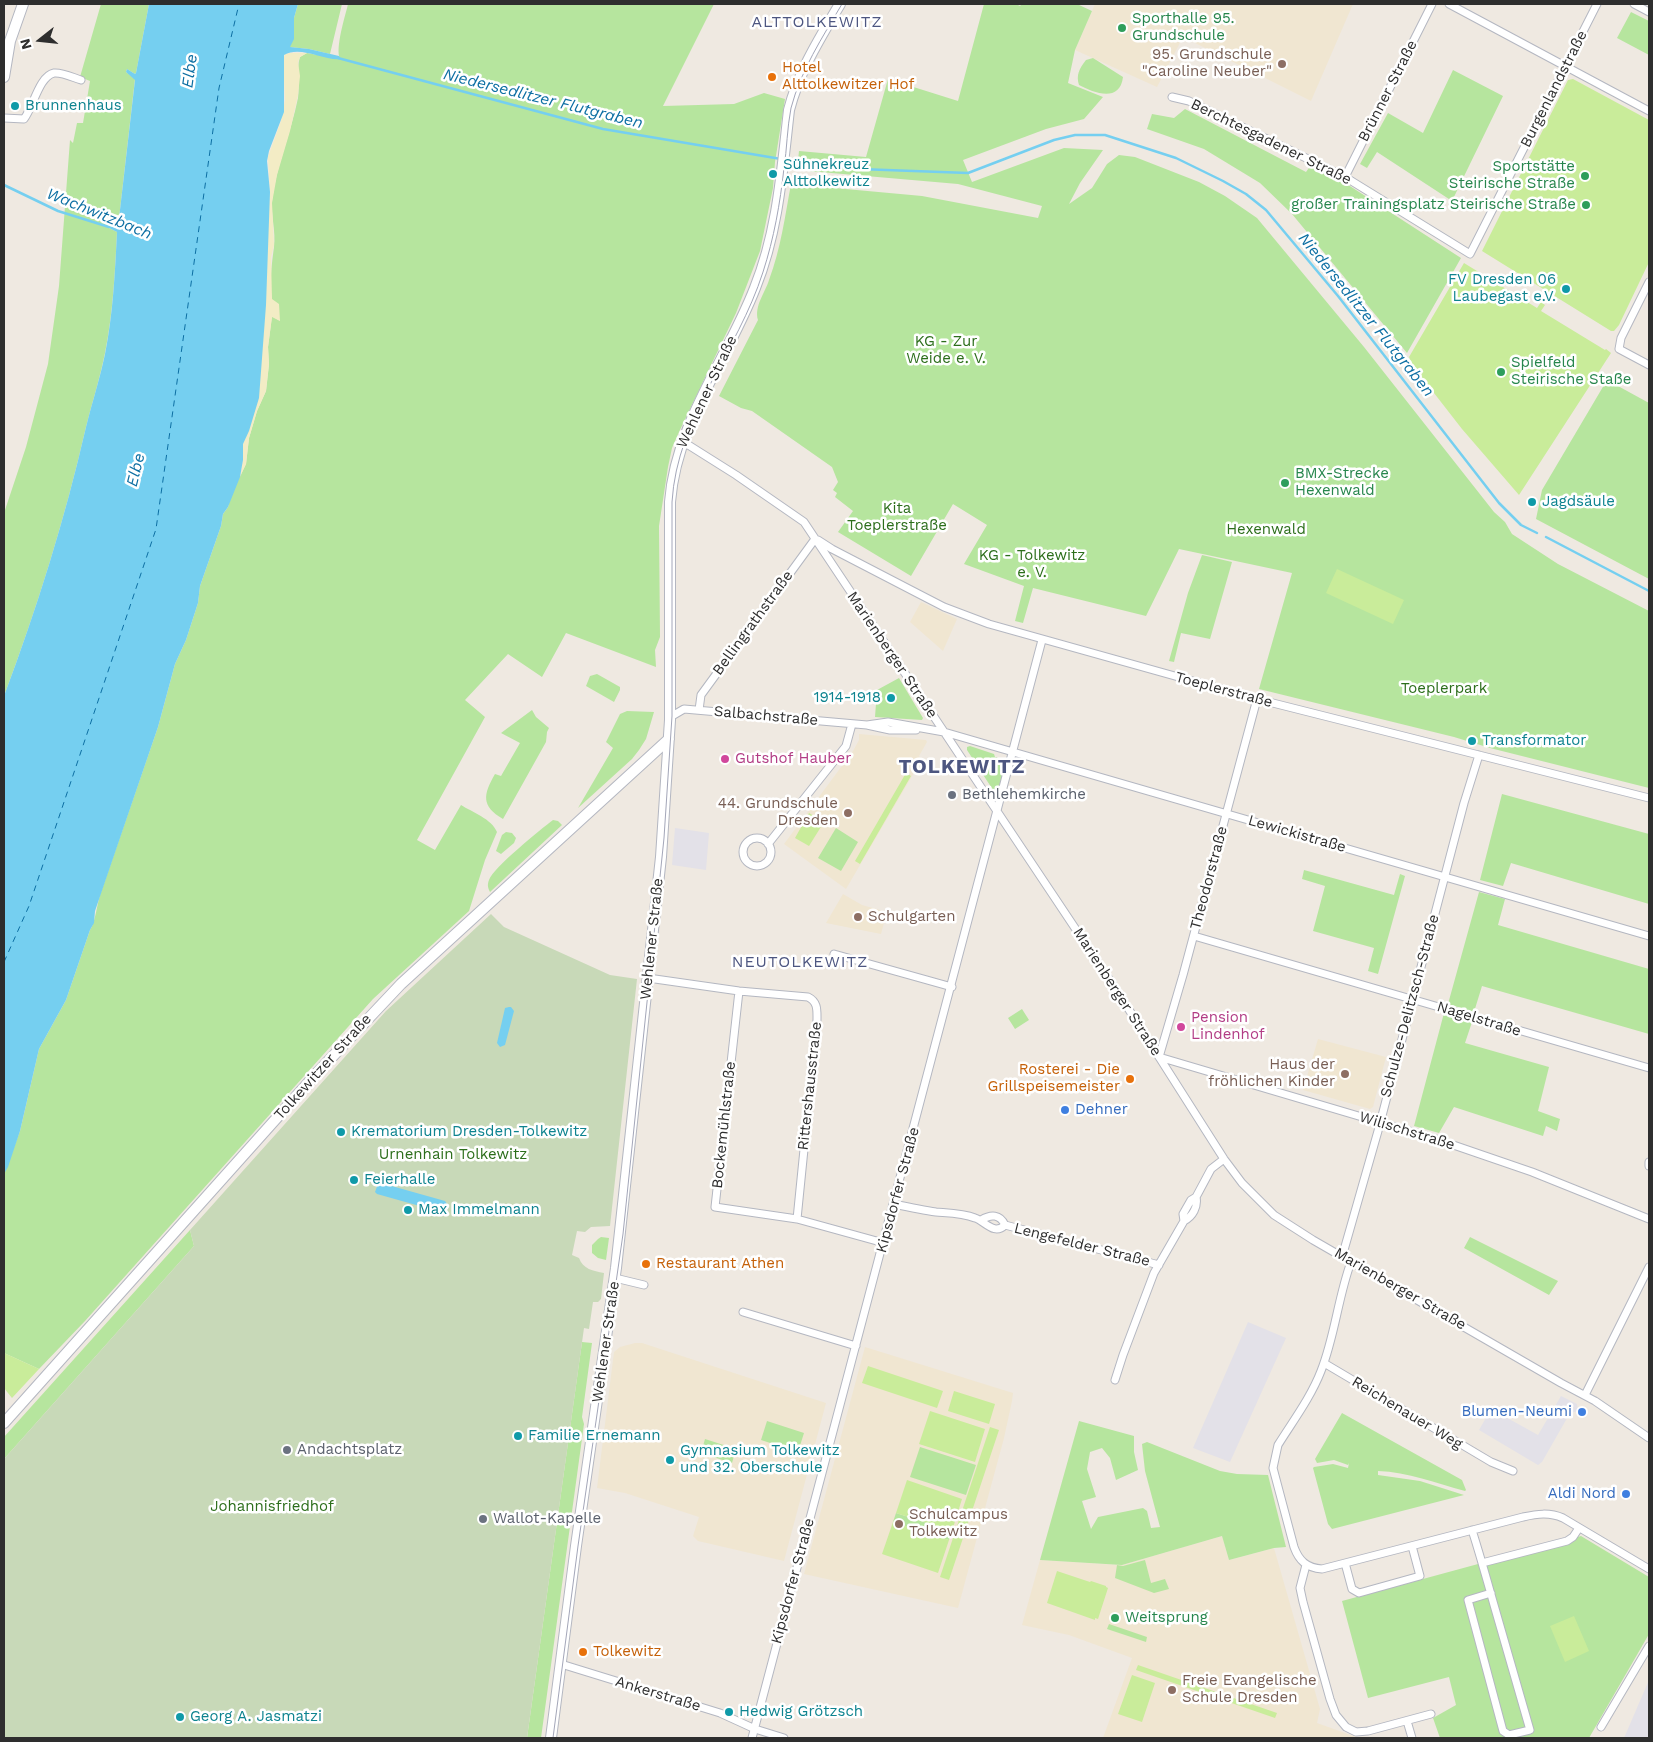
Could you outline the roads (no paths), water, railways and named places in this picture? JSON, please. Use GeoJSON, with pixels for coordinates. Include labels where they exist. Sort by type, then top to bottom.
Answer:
{"type":"FeatureCollection","features":[{"type":"Feature","properties":{"kind":"main road"},"geometry":{"type":"LineString","coordinates":[[4,77],[10,41],[23,4]]}},
{"type":"Feature","properties":{"kind":"main road","name":"Wehlener Straße"},"geometry":{"type":"LineString","coordinates":[[551,1738],[582,1500],[615,1278],[663,834],[670,720],[670,502],[673,477],[682,441],[758,280],[774,228],[789,110],[795,89],[807,62],[840,4]]}},
{"type":"Feature","properties":{"kind":"main road","name":"Tolkewitzer Straße"},"geometry":{"type":"LineString","coordinates":[[4,1423],[336,1052],[394,990],[669,739]]}},
{"type":"Feature","properties":{"kind":"street","name":"Brünner Straße"},"geometry":{"type":"LineString","coordinates":[[1345,177],[1432,4]]}},
{"type":"Feature","properties":{"kind":"street"},"geometry":{"type":"LineString","coordinates":[[1449,4],[1649,111]]}},
{"type":"Feature","properties":{"kind":"street","name":"Burgenlandstraße"},"geometry":{"type":"LineString","coordinates":[[1470,254],[1597,4]]}},
{"type":"Feature","properties":{"kind":"street"},"geometry":{"type":"LineString","coordinates":[[1634,4],[1649,12]]}},
{"type":"Feature","properties":{"kind":"street"},"geometry":{"type":"LineString","coordinates":[[4,118],[24,119],[29,113],[36,93],[48,76],[55,73],[81,80]]}},
{"type":"Feature","properties":{"kind":"street","name":"Berchtesgadener Straße"},"geometry":{"type":"LineString","coordinates":[[1172,97],[1189,101],[1345,177],[1470,254]]}},
{"type":"Feature","properties":{"kind":"street"},"geometry":{"type":"LineString","coordinates":[[1649,282],[1621,338],[1619,349],[1630,353],[1649,365]]}},
{"type":"Feature","properties":{"kind":"street","name":"Marienberger Straße"},"geometry":{"type":"LineString","coordinates":[[682,441],[736,475],[804,522],[1119,994],[1224,1159],[1242,1183],[1274,1215],[1342,1257],[1585,1395],[1622,1418],[1649,1438]]}},
{"type":"Feature","properties":{"kind":"street","name":"Toeplerstraße"},"geometry":{"type":"LineString","coordinates":[[815,538],[913,592],[981,622],[1258,699],[1649,798]]}},
{"type":"Feature","properties":{"kind":"street","name":"Bellingrathstraße"},"geometry":{"type":"LineString","coordinates":[[699,710],[701,695],[815,538]]}},
{"type":"Feature","properties":{"kind":"street","name":"Kipsdorfer Straße"},"geometry":{"type":"LineString","coordinates":[[752,1738],[952,987],[1042,640]]}},
{"type":"Feature","properties":{"kind":"street","name":"Theodorstraße"},"geometry":{"type":"LineString","coordinates":[[1159,1057],[1258,699]]}},
{"type":"Feature","properties":{"kind":"street","name":"Salbachstraße"},"geometry":{"type":"LineString","coordinates":[[670,720],[672,716],[684,709],[867,725],[888,722],[944,732]]}},
{"type":"Feature","properties":{"kind":"street"},"geometry":{"type":"LineString","coordinates":[[768,844],[758,838],[750,840],[744,846],[745,859],[752,865],[757,866],[765,863],[770,855],[768,844],[846,746],[852,724]]}},
{"type":"Feature","properties":{"kind":"street","name":"Lewickistraße"},"geometry":{"type":"LineString","coordinates":[[944,732],[1649,936]]}},
{"type":"Feature","properties":{"kind":"street","name":"Schulze-Delitzsch-Straße"},"geometry":{"type":"LineString","coordinates":[[1342,1257],[1464,803],[1480,755]]}},
{"type":"Feature","properties":{"kind":"street","name":"Nagelstraße"},"geometry":{"type":"LineString","coordinates":[[1194,936],[1649,1068]]}},
{"type":"Feature","properties":{"kind":"street"},"geometry":{"type":"LineString","coordinates":[[834,954],[952,987]]}},
{"type":"Feature","properties":{"kind":"street","name":"Rittershausstraße"},"geometry":{"type":"LineString","coordinates":[[648,978],[808,997],[813,1000],[818,1008],[797,1219]]}},
{"type":"Feature","properties":{"kind":"street","name":"Bockemühlstraße"},"geometry":{"type":"LineString","coordinates":[[739,990],[715,1207],[797,1219],[884,1243]]}},
{"type":"Feature","properties":{"kind":"street","name":"Wilischstraße"},"geometry":{"type":"LineString","coordinates":[[1159,1057],[1379,1122],[1532,1172],[1649,1219]]}},
{"type":"Feature","properties":{"kind":"street"},"geometry":{"type":"LineString","coordinates":[[1115,1380],[1136,1320],[1159,1265],[1184,1221],[1183,1214],[1191,1200],[1196,1197],[1211,1169],[1224,1159]]}},
{"type":"Feature","properties":{"kind":"street","name":"Lengefelder Straße"},"geometry":{"type":"LineString","coordinates":[[894,1204],[968,1216],[981,1220],[987,1227],[996,1229],[1003,1228],[1005,1225]]}},
{"type":"Feature","properties":{"kind":"street","name":"Lengefelder Straße"},"geometry":{"type":"LineString","coordinates":[[981,1220],[994,1215],[1003,1220],[1005,1225],[1159,1265]]}},
{"type":"Feature","properties":{"kind":"street"},"geometry":{"type":"LineString","coordinates":[[1351,1262],[1344,1280],[1324,1363],[1316,1383],[1278,1445],[1273,1468],[1298,1558],[1306,1565],[1322,1569],[1523,1516],[1542,1513],[1557,1515],[1649,1569]]}},
{"type":"Feature","properties":{"kind":"street"},"geometry":{"type":"LineString","coordinates":[[1585,1395],[1649,1267]]}},
{"type":"Feature","properties":{"kind":"street"},"geometry":{"type":"LineString","coordinates":[[615,1278],[644,1285]]}},
{"type":"Feature","properties":{"kind":"street"},"geometry":{"type":"LineString","coordinates":[[744,1312],[856,1346]]}},
{"type":"Feature","properties":{"kind":"street","name":"Reichenauer Weg"},"geometry":{"type":"LineString","coordinates":[[1324,1363],[1492,1465],[1513,1470]]}},
{"type":"Feature","properties":{"kind":"street"},"geometry":{"type":"LineString","coordinates":[[1482,1563],[1566,1541],[1573,1537],[1580,1528]]}},
{"type":"Feature","properties":{"kind":"street"},"geometry":{"type":"LineString","coordinates":[[1472,1530],[1491,1593],[1530,1730],[1509,1735],[1503,1731],[1468,1600],[1491,1593]]}},
{"type":"Feature","properties":{"kind":"street"},"geometry":{"type":"LineString","coordinates":[[1345,1564],[1352,1589],[1359,1593],[1420,1576],[1412,1546]]}},
{"type":"Feature","properties":{"kind":"street"},"geometry":{"type":"LineString","coordinates":[[1306,1565],[1300,1588],[1303,1602],[1330,1699],[1340,1722],[1356,1732],[1368,1731],[1431,1714]]}},
{"type":"Feature","properties":{"kind":"street"},"geometry":{"type":"LineString","coordinates":[[1602,1727],[1649,1646]]}},
{"type":"Feature","properties":{"kind":"street","name":"Ankerstraße"},"geometry":{"type":"LineString","coordinates":[[561,1664],[720,1713],[754,1729],[784,1738]]}},
{"type":"Feature","properties":{"kind":"street"},"geometry":{"type":"LineString","coordinates":[[1407,1721],[1412,1738]]}},
{"type":"Feature","properties":{"kind":"water","name":"Elbe"},"geometry":{"type":"Polygon","coordinates":[[[149,4],[298,4],[294,18],[294,39],[290,47],[339,56],[341,59],[327,58],[305,52],[291,52],[284,55],[284,112],[267,161],[270,192],[266,305],[259,398],[243,444],[240,477],[228,507],[223,514],[221,526],[200,586],[198,603],[186,640],[175,664],[158,727],[95,911],[94,923],[66,1000],[39,1049],[20,1131],[4,1174],[4,696],[28,630],[60,529],[105,354],[112,309],[117,232],[107,226],[118,227],[135,80],[126,72],[127,69],[136,73],[149,4]]]}},
{"type":"Feature","properties":{"kind":"water"},"geometry":{"type":"Polygon","coordinates":[[[511,1007],[514,1011],[505,1045],[500,1047],[497,1043],[505,1008],[511,1007]]]}},
{"type":"Feature","properties":{"kind":"water"},"geometry":{"type":"Polygon","coordinates":[[[381,1183],[445,1201],[447,1204],[445,1211],[441,1212],[377,1194],[375,1192],[378,1184],[381,1183]]]}},
{"type":"Feature","properties":{"kind":"waterway","name":"Niedersedlitzer Flutgraben"},"geometry":{"type":"LineString","coordinates":[[338,58],[603,129],[781,159]]}},
{"type":"Feature","properties":{"kind":"waterway","name":"Niedersedlitzer Flutgraben"},"geometry":{"type":"LineString","coordinates":[[786,160],[859,169],[968,173],[1054,140],[1075,135],[1105,135],[1176,158],[1223,181],[1246,194],[1266,210],[1338,296],[1499,503],[1521,525],[1537,533]]}},
{"type":"Feature","properties":{"kind":"waterway","name":"Wachwitzbach"},"geometry":{"type":"LineString","coordinates":[[4,185],[58,211],[109,227]]}},
{"type":"Feature","properties":{"kind":"waterway","name":"Niedersedlitzer Flutgraben"},"geometry":{"type":"LineString","coordinates":[[1546,537],[1649,591]]}},
{"type":"Feature","properties":{"kind":"tram line"},"geometry":{"type":"LineString","coordinates":[[553,1738],[578,1546],[623,1234],[664,838],[672,716],[672,502],[676,471],[696,413],[739,329],[763,272],[778,208],[791,108],[795,94],[806,67],[842,4]]}},
{"type":"Feature","properties":{"kind":"place","name":"Sporthalle 95. Grundschule"},"geometry":{"type":"Point","coordinates":[1122,28]}},
{"type":"Feature","properties":{"kind":"place","name":"95. Grundschule \"Caroline Neuber\""},"geometry":{"type":"Point","coordinates":[1282,64]}},
{"type":"Feature","properties":{"kind":"place","name":"Hotel Alttolkewitzer Hof"},"geometry":{"type":"Point","coordinates":[772,77]}},
{"type":"Feature","properties":{"kind":"place","name":"Brunnenhaus"},"geometry":{"type":"Point","coordinates":[15,106]}},
{"type":"Feature","properties":{"kind":"place","name":"Sühnekreuz Alttolkewitz"},"geometry":{"type":"Point","coordinates":[773,174]}},
{"type":"Feature","properties":{"kind":"place","name":"Sportstätte Steirische Straße"},"geometry":{"type":"Point","coordinates":[1585,176]}},
{"type":"Feature","properties":{"kind":"place","name":"großer Trainingsplatz Steirische Straße"},"geometry":{"type":"Point","coordinates":[1586,205]}},
{"type":"Feature","properties":{"kind":"place","name":"FV Dresden 06 Laubegast e.V."},"geometry":{"type":"Point","coordinates":[1566,289]}},
{"type":"Feature","properties":{"kind":"place","name":"Spielfeld Steirische Staße"},"geometry":{"type":"Point","coordinates":[1501,372]}},
{"type":"Feature","properties":{"kind":"place","name":"BMX-Strecke Hexenwald"},"geometry":{"type":"Point","coordinates":[1285,483]}},
{"type":"Feature","properties":{"kind":"place","name":"Jagdsäule"},"geometry":{"type":"Point","coordinates":[1532,502]}},
{"type":"Feature","properties":{"kind":"place","name":"1914-1918"},"geometry":{"type":"Point","coordinates":[891,698]}},
{"type":"Feature","properties":{"kind":"place","name":"Transformator"},"geometry":{"type":"Point","coordinates":[1472,741]}},
{"type":"Feature","properties":{"kind":"place","name":"Gutshof Hauber"},"geometry":{"type":"Point","coordinates":[725,759]}},
{"type":"Feature","properties":{"kind":"place","name":"Bethlehemkirche"},"geometry":{"type":"Point","coordinates":[952,795]}},
{"type":"Feature","properties":{"kind":"place","name":"44. Grundschule Dresden"},"geometry":{"type":"Point","coordinates":[848,813]}},
{"type":"Feature","properties":{"kind":"place","name":"Schulgarten"},"geometry":{"type":"Point","coordinates":[858,917]}},
{"type":"Feature","properties":{"kind":"place","name":"Pension Lindenhof"},"geometry":{"type":"Point","coordinates":[1181,1027]}},
{"type":"Feature","properties":{"kind":"place","name":"Haus der fröhlichen Kinder"},"geometry":{"type":"Point","coordinates":[1345,1074]}},
{"type":"Feature","properties":{"kind":"place","name":"Rosterei - Die Grillspeisemeister"},"geometry":{"type":"Point","coordinates":[1130,1079]}},
{"type":"Feature","properties":{"kind":"place","name":"Dehner"},"geometry":{"type":"Point","coordinates":[1065,1110]}},
{"type":"Feature","properties":{"kind":"place","name":"Krematorium Dresden-Tolkewitz"},"geometry":{"type":"Point","coordinates":[341,1132]}},
{"type":"Feature","properties":{"kind":"place","name":"Feierhalle"},"geometry":{"type":"Point","coordinates":[354,1180]}},
{"type":"Feature","properties":{"kind":"place","name":"Max Immelmann"},"geometry":{"type":"Point","coordinates":[408,1210]}},
{"type":"Feature","properties":{"kind":"place","name":"Restaurant Athen"},"geometry":{"type":"Point","coordinates":[646,1264]}},
{"type":"Feature","properties":{"kind":"place","name":"Blumen-Neumi"},"geometry":{"type":"Point","coordinates":[1582,1412]}},
{"type":"Feature","properties":{"kind":"place","name":"Familie Ernemann"},"geometry":{"type":"Point","coordinates":[518,1436]}},
{"type":"Feature","properties":{"kind":"place","name":"Andachtsplatz"},"geometry":{"type":"Point","coordinates":[287,1450]}},
{"type":"Feature","properties":{"kind":"place","name":"Gymnasium Tolkewitz und 32. Oberschule"},"geometry":{"type":"Point","coordinates":[670,1460]}},
{"type":"Feature","properties":{"kind":"place","name":"Aldi Nord"},"geometry":{"type":"Point","coordinates":[1626,1494]}},
{"type":"Feature","properties":{"kind":"place","name":"Wallot-Kapelle"},"geometry":{"type":"Point","coordinates":[483,1519]}},
{"type":"Feature","properties":{"kind":"place","name":"Schulcampus Tolkewitz"},"geometry":{"type":"Point","coordinates":[899,1524]}},
{"type":"Feature","properties":{"kind":"place","name":"Weitsprung"},"geometry":{"type":"Point","coordinates":[1115,1618]}},
{"type":"Feature","properties":{"kind":"place","name":"Tolkewitz"},"geometry":{"type":"Point","coordinates":[583,1652]}},
{"type":"Feature","properties":{"kind":"place","name":"Freie Evangelische Schule Dresden"},"geometry":{"type":"Point","coordinates":[1172,1690]}},
{"type":"Feature","properties":{"kind":"place","name":"Hedwig Grötzsch"},"geometry":{"type":"Point","coordinates":[729,1712]}},
{"type":"Feature","properties":{"kind":"place","name":"Georg A. Jasmatzi"},"geometry":{"type":"Point","coordinates":[180,1717]}},
{"type":"Feature","properties":{"kind":"district","name":"ALTTOLKEWITZ"},"geometry":{"type":"Point","coordinates":[817,22]}},
{"type":"Feature","properties":{"kind":"district","name":"TOLKEWITZ"},"geometry":{"type":"Point","coordinates":[962,767]}},
{"type":"Feature","properties":{"kind":"district","name":"NEUTOLKEWITZ"},"geometry":{"type":"Point","coordinates":[800,962]}},
{"type":"Feature","properties":{"kind":"park label","name":"KG - Zur Weide e. V."},"geometry":{"type":"Point","coordinates":[946,350]}},
{"type":"Feature","properties":{"kind":"park label","name":"Kita Toeplerstraße"},"geometry":{"type":"Point","coordinates":[897,518]}},
{"type":"Feature","properties":{"kind":"park label","name":"Hexenwald"},"geometry":{"type":"Point","coordinates":[1266,530]}},
{"type":"Feature","properties":{"kind":"park label","name":"KG - Tolkewitz e. V."},"geometry":{"type":"Point","coordinates":[1032,564]}},
{"type":"Feature","properties":{"kind":"park label","name":"Toeplerpark"},"geometry":{"type":"Point","coordinates":[1444,689]}},
{"type":"Feature","properties":{"kind":"park label","name":"Urnenhain Tolkewitz"},"geometry":{"type":"Point","coordinates":[453,1155]}},
{"type":"Feature","properties":{"kind":"park label","name":"Johannisfriedhof"},"geometry":{"type":"Point","coordinates":[272,1507]}}]}
